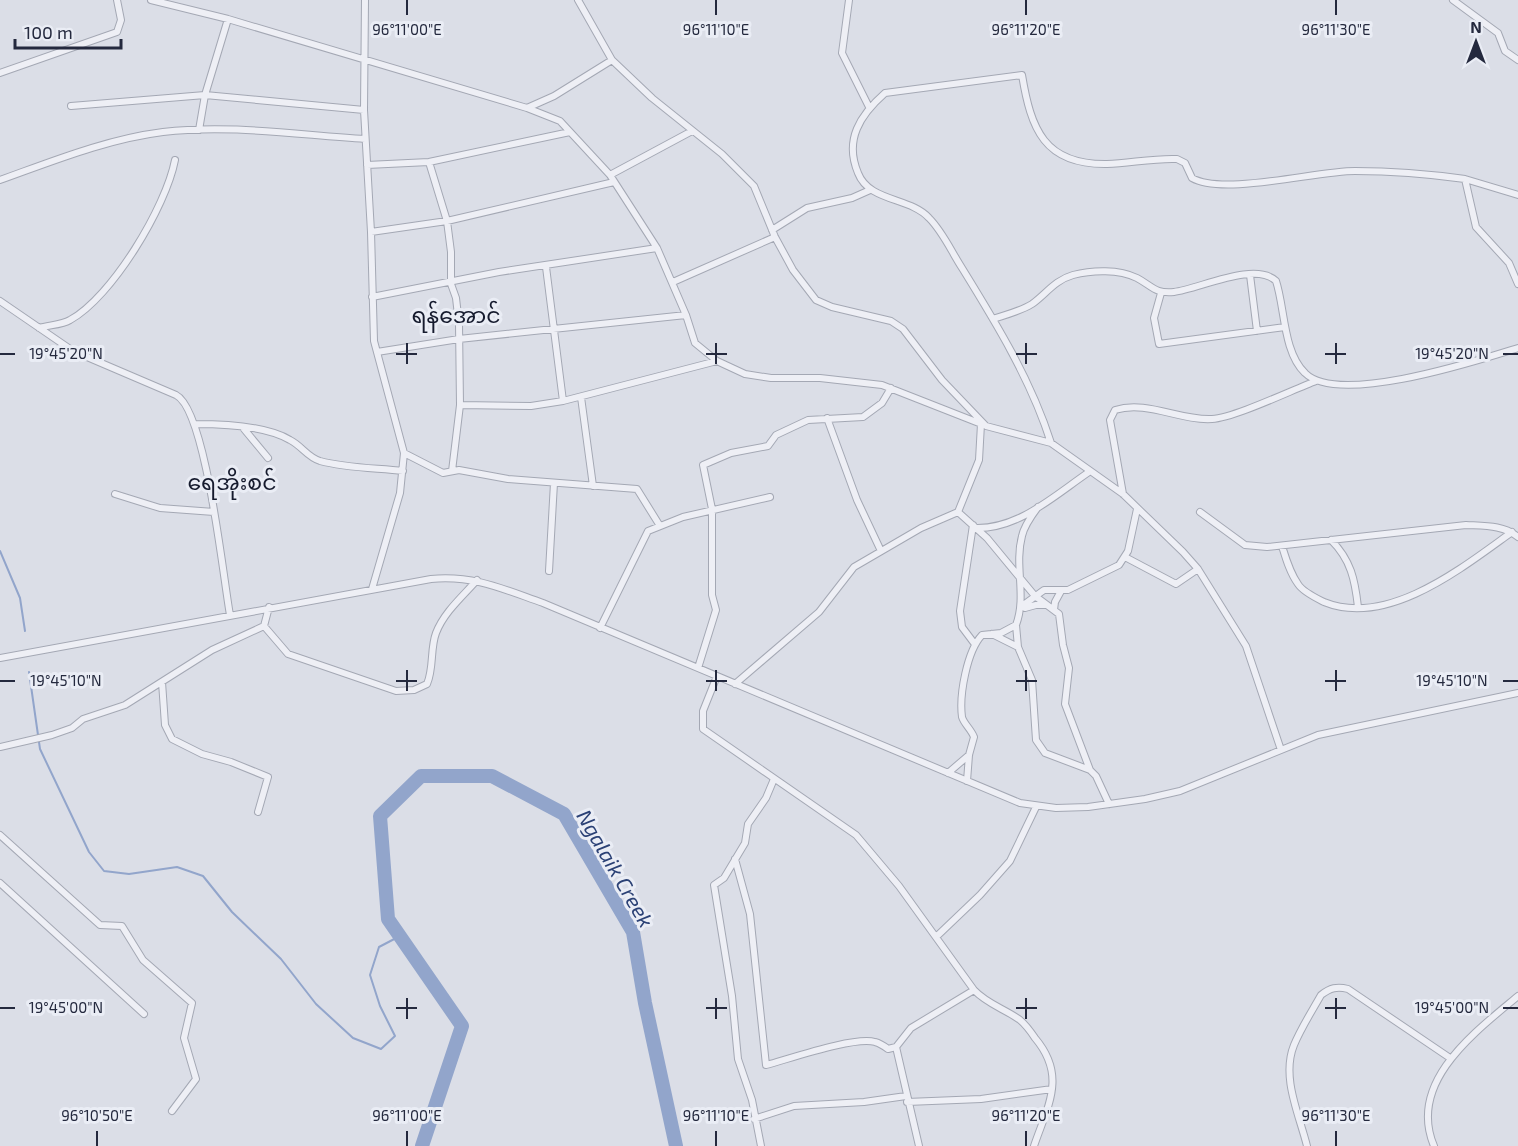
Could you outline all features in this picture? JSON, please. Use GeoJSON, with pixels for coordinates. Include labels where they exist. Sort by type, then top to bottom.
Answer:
{"type":"FeatureCollection","features":[{"type":"Feature","properties":{"kind":"street"},"geometry":{"type":"LineString","coordinates":[[0,73],[117,32],[121,20],[117,0]]}},
{"type":"Feature","properties":{"kind":"street"},"geometry":{"type":"LineString","coordinates":[[152,0],[228,19],[363,62],[527,108],[560,121],[610,175],[657,248],[673,282],[695,343],[717,362],[745,374],[771,378],[857,381],[891,388],[983,425],[1051,443],[1123,494],[1198,569],[1246,646],[1281,750]]}},
{"type":"Feature","properties":{"kind":"street"},"geometry":{"type":"LineString","coordinates":[[365,0],[364,110],[372,297],[377,352],[404,453],[400,493],[372,589]]}},
{"type":"Feature","properties":{"kind":"street"},"geometry":{"type":"LineString","coordinates":[[578,0],[612,60],[722,154],[754,186],[793,270],[816,300],[832,307],[891,321],[903,329],[942,380],[983,425],[979,460],[958,512],[854,567],[819,612],[735,684]]}},
{"type":"Feature","properties":{"kind":"street"},"geometry":{"type":"LineString","coordinates":[[849,0],[842,53],[869,107]]}},
{"type":"Feature","properties":{"kind":"street"},"geometry":{"type":"LineString","coordinates":[[1453,0],[1493,29],[1502,39],[1505,51],[1518,60]]}},
{"type":"Feature","properties":{"kind":"street"},"geometry":{"type":"LineString","coordinates":[[199,130],[205,95],[228,19]]}},
{"type":"Feature","properties":{"kind":"street"},"geometry":{"type":"LineString","coordinates":[[527,108],[554,96],[612,60]]}},
{"type":"Feature","properties":{"kind":"street"},"geometry":{"type":"LineString","coordinates":[[1051,443],[1040,410],[993,319],[928,215],[870,190],[859,176],[853,161],[852,145],[855,131],[869,107],[885,93],[1022,75],[1029,114],[1039,133],[1050,147],[1069,159],[1088,163],[1177,159],[1185,163],[1191,178],[1216,184],[1354,171],[1426,173],[1465,179],[1518,195]]}},
{"type":"Feature","properties":{"kind":"street"},"geometry":{"type":"LineString","coordinates":[[71,106],[205,95],[364,110]]}},
{"type":"Feature","properties":{"kind":"street"},"geometry":{"type":"LineString","coordinates":[[0,180],[89,148],[160,133],[199,130],[365,139]]}},
{"type":"Feature","properties":{"kind":"street"},"geometry":{"type":"LineString","coordinates":[[610,175],[692,130]]}},
{"type":"Feature","properties":{"kind":"street"},"geometry":{"type":"LineString","coordinates":[[367,165],[429,162],[570,132]]}},
{"type":"Feature","properties":{"kind":"street"},"geometry":{"type":"LineString","coordinates":[[39,328],[69,321],[88,306],[112,280],[132,254],[161,201],[176,160]]}},
{"type":"Feature","properties":{"kind":"street"},"geometry":{"type":"LineString","coordinates":[[429,162],[447,221],[451,252],[451,284],[456,298],[460,405],[452,471]]}},
{"type":"Feature","properties":{"kind":"street"},"geometry":{"type":"LineString","coordinates":[[1465,179],[1476,227],[1509,263],[1518,284]]}},
{"type":"Feature","properties":{"kind":"street"},"geometry":{"type":"LineString","coordinates":[[371,232],[447,221],[614,182]]}},
{"type":"Feature","properties":{"kind":"street"},"geometry":{"type":"LineString","coordinates":[[673,282],[774,233],[807,208],[852,198],[870,190]]}},
{"type":"Feature","properties":{"kind":"street"},"geometry":{"type":"LineString","coordinates":[[372,297],[451,284],[499,272],[546,267],[657,248]]}},
{"type":"Feature","properties":{"kind":"street"},"geometry":{"type":"LineString","coordinates":[[546,267],[563,401]]}},
{"type":"Feature","properties":{"kind":"street"},"geometry":{"type":"LineString","coordinates":[[993,319],[1031,305],[1052,285],[1074,275],[1122,273],[1135,277],[1161,293],[1190,289],[1218,279],[1250,275],[1266,276],[1276,281],[1285,327],[1299,365],[1304,373],[1330,386],[1399,380],[1518,348]]}},
{"type":"Feature","properties":{"kind":"street"},"geometry":{"type":"LineString","coordinates":[[1250,275],[1257,331]]}},
{"type":"Feature","properties":{"kind":"street"},"geometry":{"type":"LineString","coordinates":[[1161,293],[1154,318],[1159,344],[1285,327]]}},
{"type":"Feature","properties":{"kind":"street"},"geometry":{"type":"LineString","coordinates":[[0,301],[82,356],[182,398],[195,424],[214,512],[230,615]]}},
{"type":"Feature","properties":{"kind":"street"},"geometry":{"type":"LineString","coordinates":[[377,352],[459,339],[686,315]]}},
{"type":"Feature","properties":{"kind":"street"},"geometry":{"type":"LineString","coordinates":[[460,405],[531,406],[563,401],[717,362]]}},
{"type":"Feature","properties":{"kind":"street"},"geometry":{"type":"LineString","coordinates":[[1123,494],[1110,420],[1115,410],[1133,407],[1194,418],[1218,419],[1316,381]]}},
{"type":"Feature","properties":{"kind":"street"},"geometry":{"type":"LineString","coordinates":[[698,668],[716,610],[712,595],[712,509],[703,465],[730,453],[768,446],[776,435],[798,424],[826,418],[863,417],[882,403],[891,388]]}},
{"type":"Feature","properties":{"kind":"street"},"geometry":{"type":"LineString","coordinates":[[581,397],[593,486]]}},
{"type":"Feature","properties":{"kind":"street"},"geometry":{"type":"LineString","coordinates":[[826,418],[857,500],[881,551]]}},
{"type":"Feature","properties":{"kind":"street"},"geometry":{"type":"LineString","coordinates":[[195,424],[222,424],[282,436],[298,445],[308,455],[323,462],[403,471]]}},
{"type":"Feature","properties":{"kind":"street"},"geometry":{"type":"LineString","coordinates":[[244,429],[268,458]]}},
{"type":"Feature","properties":{"kind":"street"},"geometry":{"type":"LineString","coordinates":[[404,453],[413,455],[443,473],[459,470],[554,483],[637,489],[660,526]]}},
{"type":"Feature","properties":{"kind":"street"},"geometry":{"type":"LineString","coordinates":[[974,526],[1002,526],[1038,507],[1089,472]]}},
{"type":"Feature","properties":{"kind":"street"},"geometry":{"type":"LineString","coordinates":[[549,572],[554,483]]}},
{"type":"Feature","properties":{"kind":"street"},"geometry":{"type":"LineString","coordinates":[[116,494],[160,508],[214,512]]}},
{"type":"Feature","properties":{"kind":"street"},"geometry":{"type":"LineString","coordinates":[[600,628],[645,535],[660,526],[712,509],[770,497]]}},
{"type":"Feature","properties":{"kind":"street"},"geometry":{"type":"LineString","coordinates":[[1038,507],[1022,533],[1019,574],[1021,610],[1016,626],[1018,647],[1032,680],[1036,740],[1045,753],[1090,770]]}},
{"type":"Feature","properties":{"kind":"street"},"geometry":{"type":"LineString","coordinates":[[1021,610],[1044,590],[1061,591],[1119,565],[1125,557],[1137,509]]}},
{"type":"Feature","properties":{"kind":"street"},"geometry":{"type":"LineString","coordinates":[[958,512],[1019,574],[1035,596],[1054,610],[1061,620],[1063,645],[1069,668],[1065,704],[1090,770],[1096,776],[1109,804]]}},
{"type":"Feature","properties":{"kind":"street"},"geometry":{"type":"LineString","coordinates":[[1200,513],[1245,545],[1282,546],[1466,525],[1492,527],[1512,532],[1518,537]]}},
{"type":"Feature","properties":{"kind":"street"},"geometry":{"type":"LineString","coordinates":[[974,526],[960,611],[962,627],[974,643]]}},
{"type":"Feature","properties":{"kind":"street"},"geometry":{"type":"LineString","coordinates":[[1282,546],[1291,573],[1299,586],[1337,607],[1372,607],[1398,602],[1457,571],[1512,532]]}},
{"type":"Feature","properties":{"kind":"street"},"geometry":{"type":"LineString","coordinates":[[1331,540],[1349,563],[1355,582],[1358,607]]}},
{"type":"Feature","properties":{"kind":"street"},"geometry":{"type":"LineString","coordinates":[[1125,557],[1176,584],[1198,569]]}},
{"type":"Feature","properties":{"kind":"street"},"geometry":{"type":"LineString","coordinates":[[0,658],[431,579],[456,577],[477,580],[543,603],[1020,803],[1036,807],[1088,807],[1180,791],[1318,735],[1355,725],[1518,693]]}},
{"type":"Feature","properties":{"kind":"street"},"geometry":{"type":"LineString","coordinates":[[264,626],[288,654],[396,691],[414,690],[427,684],[431,673],[436,633],[450,610],[477,580]]}},
{"type":"Feature","properties":{"kind":"street"},"geometry":{"type":"LineString","coordinates":[[1054,610],[1055,602],[1061,591]]}},
{"type":"Feature","properties":{"kind":"street"},"geometry":{"type":"LineString","coordinates":[[1021,610],[1031,606],[1047,605]]}},
{"type":"Feature","properties":{"kind":"street"},"geometry":{"type":"LineString","coordinates":[[264,626],[269,607]]}},
{"type":"Feature","properties":{"kind":"street"},"geometry":{"type":"LineString","coordinates":[[0,747],[52,735],[72,728],[83,719],[125,705],[212,650],[264,626]]}},
{"type":"Feature","properties":{"kind":"street"},"geometry":{"type":"LineString","coordinates":[[967,781],[969,755],[974,737],[964,722],[962,705],[969,656],[974,643],[982,635],[1010,630],[1016,626]]}},
{"type":"Feature","properties":{"kind":"street"},"geometry":{"type":"LineString","coordinates":[[991,634],[1018,647]]}},
{"type":"Feature","properties":{"kind":"street"},"geometry":{"type":"LineString","coordinates":[[717,676],[703,711],[704,729],[856,835],[936,937],[974,990],[984,1000],[1021,1021],[1045,1048],[1055,1079],[1034,1146]]}},
{"type":"Feature","properties":{"kind":"street"},"geometry":{"type":"LineString","coordinates":[[162,682],[165,725],[172,739],[202,754],[268,777],[258,812]]}},
{"type":"Feature","properties":{"kind":"street"},"geometry":{"type":"LineString","coordinates":[[948,773],[969,755]]}},
{"type":"Feature","properties":{"kind":"street"},"geometry":{"type":"LineString","coordinates":[[761,1146],[752,1100],[738,1059],[732,996],[714,885],[724,878],[748,835],[748,824],[766,798],[774,779]]}},
{"type":"Feature","properties":{"kind":"street"},"geometry":{"type":"LineString","coordinates":[[936,937],[980,895],[1010,861],[1036,807]]}},
{"type":"Feature","properties":{"kind":"street"},"geometry":{"type":"LineString","coordinates":[[0,835],[100,925],[122,926],[143,960],[192,1003],[184,1038],[196,1079],[172,1111]]}},
{"type":"Feature","properties":{"kind":"street"},"geometry":{"type":"LineString","coordinates":[[735,858],[750,914],[766,1065],[801,1053],[860,1040],[876,1042],[888,1049],[896,1047],[911,1028],[974,990]]}},
{"type":"Feature","properties":{"kind":"street"},"geometry":{"type":"LineString","coordinates":[[0,882],[144,1014]]}},
{"type":"Feature","properties":{"kind":"street"},"geometry":{"type":"LineString","coordinates":[[1307,1146],[1289,1078],[1289,1062],[1304,1025],[1321,995],[1328,989],[1340,987],[1347,989],[1450,1058]]}},
{"type":"Feature","properties":{"kind":"street"},"geometry":{"type":"LineString","coordinates":[[1434,1146],[1427,1129],[1426,1116],[1430,1098],[1450,1058],[1475,1032],[1518,996]]}},
{"type":"Feature","properties":{"kind":"street"},"geometry":{"type":"LineString","coordinates":[[896,1047],[906,1099],[919,1146]]}},
{"type":"Feature","properties":{"kind":"street"},"geometry":{"type":"LineString","coordinates":[[754,1119],[794,1106],[906,1099],[981,1099],[1052,1089]]}},
{"type":"Feature","properties":{"kind":"waterway"},"geometry":{"type":"LineString","coordinates":[[0,551],[20,598],[25,631]]}},
{"type":"Feature","properties":{"kind":"waterway"},"geometry":{"type":"LineString","coordinates":[[29,672],[40,749],[89,852],[104,871],[129,874],[177,867],[203,876],[232,912],[281,959],[316,1004],[353,1038],[381,1049],[395,1036],[380,1006],[370,975],[379,947],[400,936]]}},
{"type":"Feature","properties":{"kind":"waterway","name":"Ngalaik Creek"},"geometry":{"type":"LineString","coordinates":[[422,1146],[462,1026],[388,919],[380,816],[421,776],[492,776],[564,814],[633,932],[645,1003],[676,1146]]}},
{"type":"Feature","properties":{"kind":"district","name":"ရန်အောင်"},"geometry":{"type":"Point","coordinates":[456,314]}},
{"type":"Feature","properties":{"kind":"district","name":"ရေအိုးစင်"},"geometry":{"type":"Point","coordinates":[232,481]}}]}
